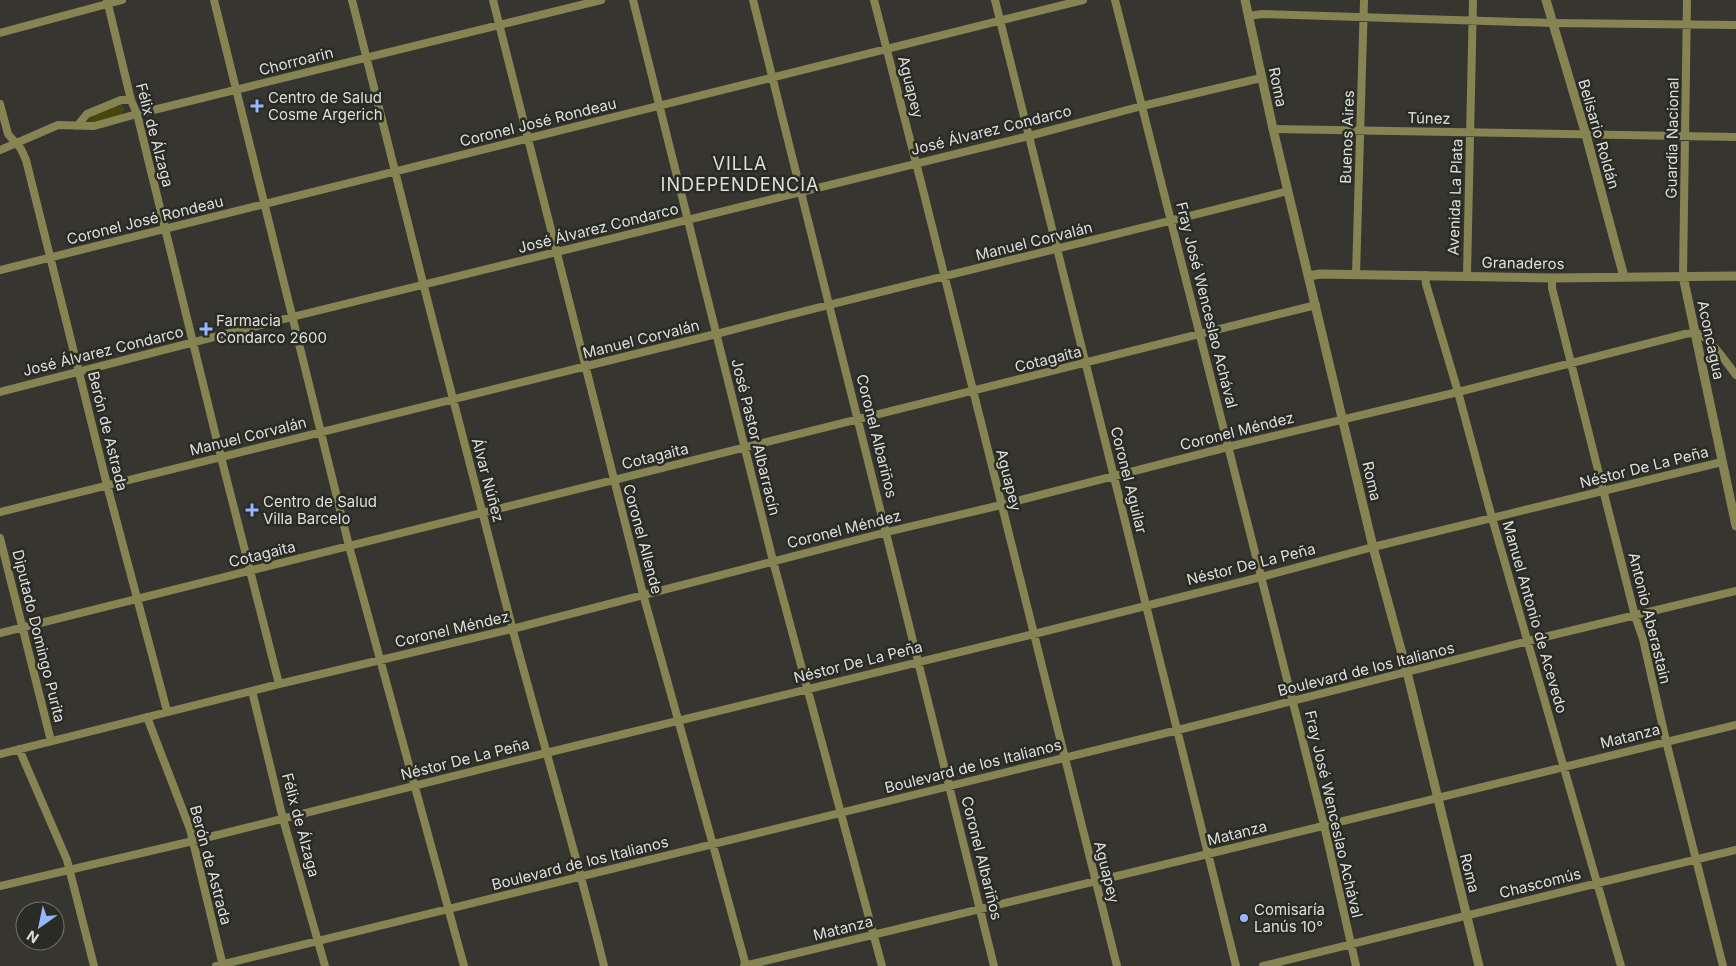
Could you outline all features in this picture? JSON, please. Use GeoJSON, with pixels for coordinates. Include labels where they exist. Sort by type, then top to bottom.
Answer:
{"type":"FeatureCollection","features":[{"type":"Feature","properties":{"kind":"street"},"geometry":{"type":"LineString","coordinates":[[0,33],[108,2],[122,0]]}},
{"type":"Feature","properties":{"kind":"street"},"geometry":{"type":"LineString","coordinates":[[214,0],[349,546],[464,966]]}},
{"type":"Feature","properties":{"kind":"street","name":"Álvar Núñez"},"geometry":{"type":"LineString","coordinates":[[352,0],[512,629],[582,878],[604,966]]}},
{"type":"Feature","properties":{"kind":"street","name":"Coronel Allende"},"geometry":{"type":"LineString","coordinates":[[493,0],[642,594],[714,845],[745,966]]}},
{"type":"Feature","properties":{"kind":"street","name":"Chorroarin"},"geometry":{"type":"LineString","coordinates":[[0,150],[58,125],[94,126],[600,0]]}},
{"type":"Feature","properties":{"kind":"street","name":"José Pastor Albarracín"},"geometry":{"type":"LineString","coordinates":[[633,0],[773,561],[882,966]]}},
{"type":"Feature","properties":{"kind":"street","name":"Coronel Albariños"},"geometry":{"type":"LineString","coordinates":[[753,0],[994,966]]}},
{"type":"Feature","properties":{"kind":"street","name":"Aguapey"},"geometry":{"type":"LineString","coordinates":[[874,0],[1117,966]]}},
{"type":"Feature","properties":{"kind":"street","name":"Coronel Aguilar"},"geometry":{"type":"LineString","coordinates":[[996,0],[1236,966]]}},
{"type":"Feature","properties":{"kind":"street","name":"Coronel José Rondeau"},"geometry":{"type":"LineString","coordinates":[[0,270],[1083,0]]}},
{"type":"Feature","properties":{"kind":"street","name":"Fray José Wenceslao Achával"},"geometry":{"type":"LineString","coordinates":[[1115,0],[1324,825],[1356,966]]}},
{"type":"Feature","properties":{"kind":"street","name":"Roma"},"geometry":{"type":"LineString","coordinates":[[1245,0],[1273,129],[1344,419],[1373,547],[1407,672],[1479,966]]}},
{"type":"Feature","properties":{"kind":"street","name":"Buenos Aires"},"geometry":{"type":"LineString","coordinates":[[1356,275],[1364,0]]}},
{"type":"Feature","properties":{"kind":"street","name":"Avenida La Plata"},"geometry":{"type":"LineString","coordinates":[[1467,275],[1473,0]]}},
{"type":"Feature","properties":{"kind":"street","name":"Belisario Roldán"},"geometry":{"type":"LineString","coordinates":[[1546,0],[1586,135],[1624,277]]}},
{"type":"Feature","properties":{"kind":"street","name":"Guardia Nacional"},"geometry":{"type":"LineString","coordinates":[[1683,276],[1688,0]]}},
{"type":"Feature","properties":{"kind":"street","name":"Félix de Álzaga"},"geometry":{"type":"LineString","coordinates":[[108,2],[131,100],[137,114],[221,458],[279,684]]}},
{"type":"Feature","properties":{"kind":"street"},"geometry":{"type":"LineString","coordinates":[[1248,16],[1262,14],[1553,23],[1736,25]]}},
{"type":"Feature","properties":{"kind":"street","name":"José Álvarez Condarco"},"geometry":{"type":"LineString","coordinates":[[0,392],[292,317],[1029,136],[1142,106],[1262,78]]}},
{"type":"Feature","properties":{"kind":"street"},"geometry":{"type":"LineString","coordinates":[[77,126],[87,114],[121,100],[131,100]]}},
{"type":"Feature","properties":{"kind":"street","name":"Berón de Astrada"},"geometry":{"type":"LineString","coordinates":[[0,104],[8,134],[17,143],[26,160],[166,712]]}},
{"type":"Feature","properties":{"kind":"street","name":"Túnez"},"geometry":{"type":"LineString","coordinates":[[1273,129],[1736,137]]}},
{"type":"Feature","properties":{"kind":"street","name":"Manuel Corvalán"},"geometry":{"type":"LineString","coordinates":[[0,512],[1288,191]]}},
{"type":"Feature","properties":{"kind":"street","name":"Granaderos"},"geometry":{"type":"LineString","coordinates":[[1309,276],[1320,274],[1467,275],[1552,278],[1736,276]]}},
{"type":"Feature","properties":{"kind":"street","name":"Manuel Antonio de Acevedo"},"geometry":{"type":"LineString","coordinates":[[1425,275],[1492,518],[1621,966]]}},
{"type":"Feature","properties":{"kind":"street","name":"Aconcagua"},"geometry":{"type":"LineString","coordinates":[[1683,276],[1736,526]]}},
{"type":"Feature","properties":{"kind":"street","name":"Antonio Aberastain"},"geometry":{"type":"LineString","coordinates":[[1552,278],[1552,288],[1635,616],[1643,639],[1666,741],[1723,966]]}},
{"type":"Feature","properties":{"kind":"street","name":"Cotagaita"},"geometry":{"type":"LineString","coordinates":[[0,633],[1086,364],[1316,305]]}},
{"type":"Feature","properties":{"kind":"street"},"geometry":{"type":"LineString","coordinates":[[1696,333],[1712,345],[1736,375]]}},
{"type":"Feature","properties":{"kind":"street","name":"Coronel Méndez"},"geometry":{"type":"LineString","coordinates":[[0,754],[279,684],[512,629],[642,594],[1228,447],[1696,333]]}},
{"type":"Feature","properties":{"kind":"street","name":"Néstor De La Peña"},"geometry":{"type":"LineString","coordinates":[[0,886],[284,819],[808,688],[1034,634],[1373,547],[1722,462]]}},
{"type":"Feature","properties":{"kind":"street","name":"Diputado Domingo Purita"},"geometry":{"type":"LineString","coordinates":[[0,538],[24,627],[51,741]]}},
{"type":"Feature","properties":{"kind":"street","name":"Boulevard de los Italianos"},"geometry":{"type":"LineString","coordinates":[[221,966],[1736,591]]}},
{"type":"Feature","properties":{"kind":"street","name":"Félix de Álzaga"},"geometry":{"type":"LineString","coordinates":[[252,691],[284,819],[325,966]]}},
{"type":"Feature","properties":{"kind":"street","name":"Berón de Astrada"},"geometry":{"type":"LineString","coordinates":[[147,717],[193,841],[221,966]]}},
{"type":"Feature","properties":{"kind":"street","name":"Matanza"},"geometry":{"type":"LineString","coordinates":[[745,966],[1736,725]]}},
{"type":"Feature","properties":{"kind":"street"},"geometry":{"type":"LineString","coordinates":[[19,749],[70,870],[94,966]]}},
{"type":"Feature","properties":{"kind":"street","name":"Chascomús"},"geometry":{"type":"LineString","coordinates":[[1264,966],[1598,882],[1736,850]]}},
{"type":"Feature","properties":{"kind":"shaded area"},"geometry":{"type":"Polygon","coordinates":[[[121,104],[124,108],[123,114],[95,124],[88,122],[93,115],[121,104]]]}},
{"type":"Feature","properties":{"kind":"place","name":"Centro de Salud Cosme Argerich"},"geometry":{"type":"Point","coordinates":[257,106]}},
{"type":"Feature","properties":{"kind":"place","name":"Farmacia Condarco 2600"},"geometry":{"type":"Point","coordinates":[206,329]}},
{"type":"Feature","properties":{"kind":"place","name":"Centro de Salud Villa Barcelo"},"geometry":{"type":"Point","coordinates":[252,510]}},
{"type":"Feature","properties":{"kind":"place","name":"Comisaría Lanús 10°"},"geometry":{"type":"Point","coordinates":[1244,918]}},
{"type":"Feature","properties":{"kind":"district","name":"VILLA INDEPENDENCIA"},"geometry":{"type":"Point","coordinates":[740,173]}}]}
